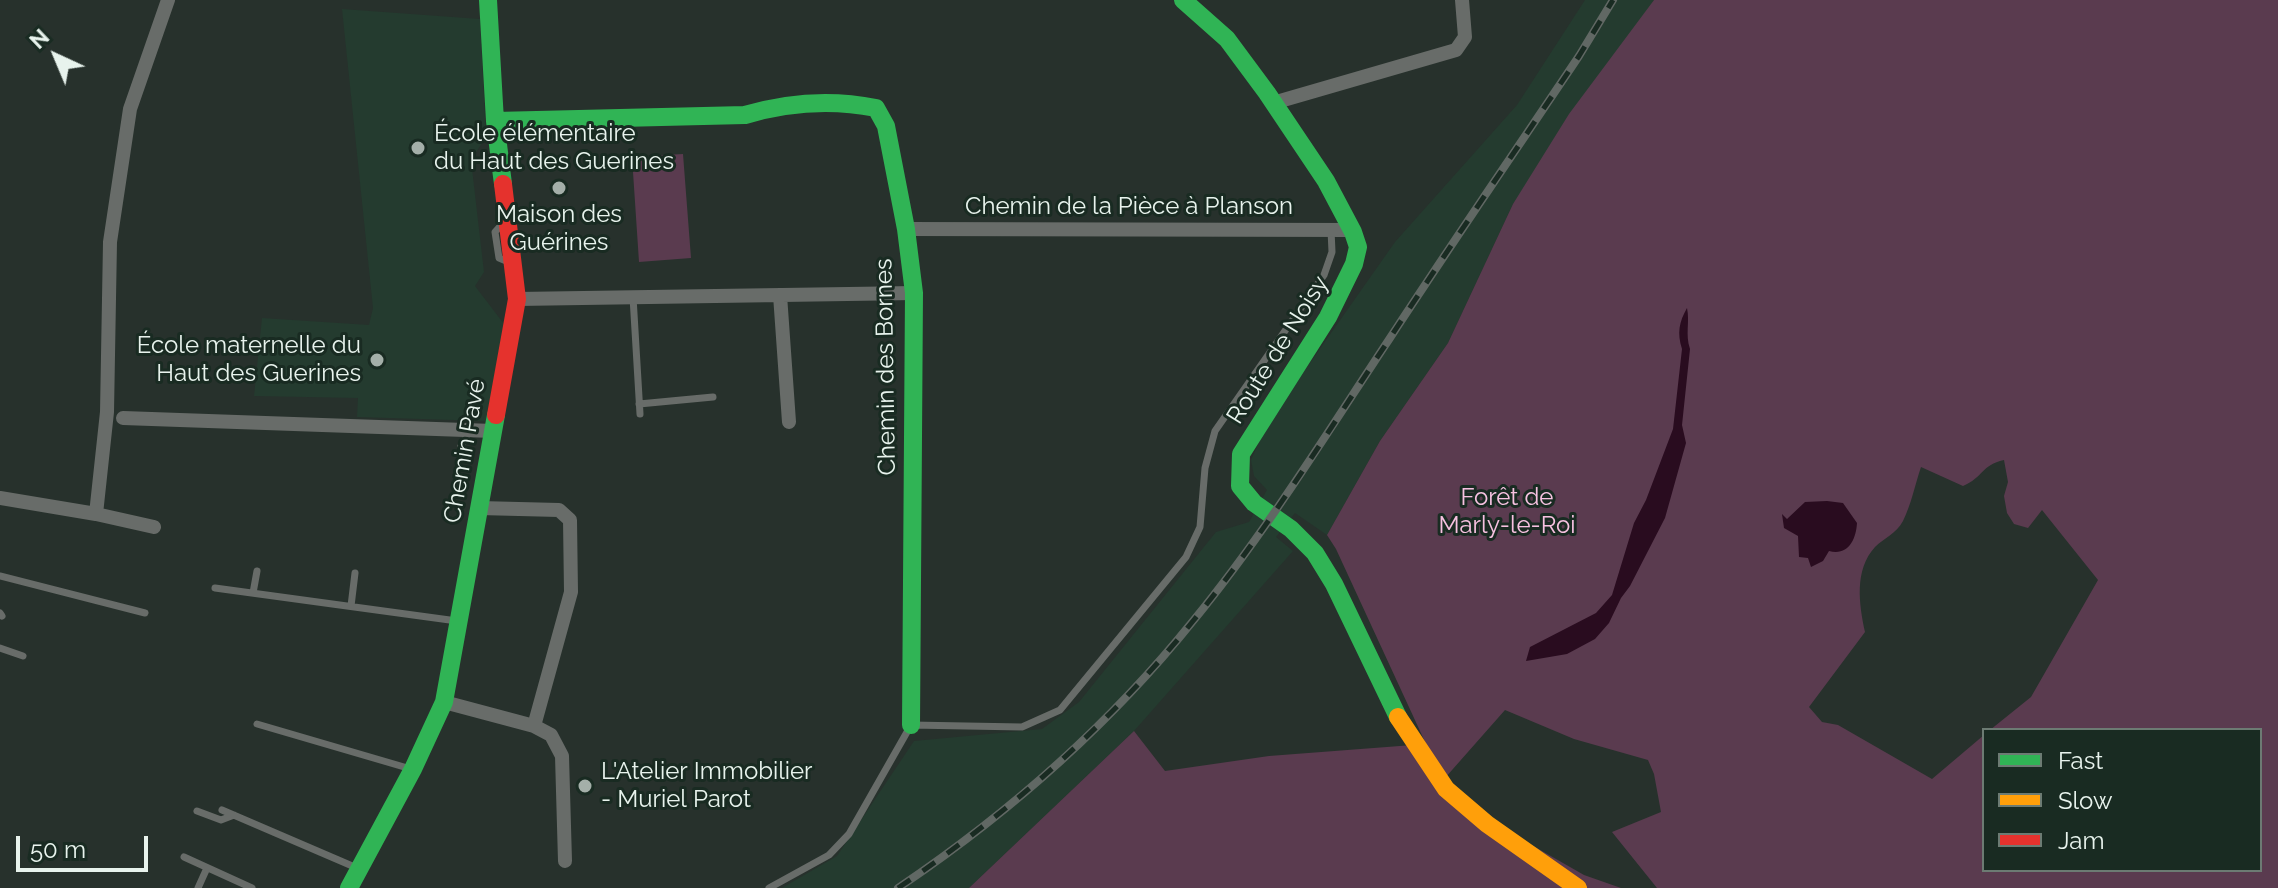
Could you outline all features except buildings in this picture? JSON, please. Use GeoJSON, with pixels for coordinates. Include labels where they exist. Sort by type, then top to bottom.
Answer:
{"type":"FeatureCollection","features":[{"type":"Feature","properties":{"kind":"street"},"geometry":{"type":"LineString","coordinates":[[96,514],[107,412],[110,242],[130,109],[168,0]]}},
{"type":"Feature","properties":{"kind":"street","name":"Chemin Pavé"},"geometry":{"type":"LineString","coordinates":[[349,888],[413,769],[444,702],[517,299],[495,121],[488,0]]}},
{"type":"Feature","properties":{"kind":"street","name":"Route de Noisy"},"geometry":{"type":"LineString","coordinates":[[1183,0],[1204,14],[1273,103],[1346,214],[1358,247],[1348,283],[1241,454],[1240,486],[1254,503],[1291,529],[1315,553],[1334,584],[1397,715],[1446,789],[1487,824],[1578,888]]}},
{"type":"Feature","properties":{"kind":"street"},"geometry":{"type":"LineString","coordinates":[[1273,103],[1456,50],[1465,37],[1462,0]]}},
{"type":"Feature","properties":{"kind":"street","name":"Chemin des Bornes"},"geometry":{"type":"LineString","coordinates":[[495,121],[745,115],[771,106],[847,101],[876,108],[886,126],[906,229],[914,293],[911,725]]}},
{"type":"Feature","properties":{"kind":"street","name":"Chemin de la Pièce à Planson"},"geometry":{"type":"LineString","coordinates":[[906,229],[1352,230]]}},
{"type":"Feature","properties":{"kind":"street"},"geometry":{"type":"LineString","coordinates":[[517,299],[914,293]]}},
{"type":"Feature","properties":{"kind":"street"},"geometry":{"type":"LineString","coordinates":[[780,295],[789,422]]}},
{"type":"Feature","properties":{"kind":"street"},"geometry":{"type":"LineString","coordinates":[[123,418],[493,431]]}},
{"type":"Feature","properties":{"kind":"street"},"geometry":{"type":"LineString","coordinates":[[0,498],[154,527]]}},
{"type":"Feature","properties":{"kind":"street"},"geometry":{"type":"LineString","coordinates":[[479,508],[559,510],[570,520],[571,592],[534,726]]}},
{"type":"Feature","properties":{"kind":"street"},"geometry":{"type":"LineString","coordinates":[[444,702],[534,726],[551,735],[562,756],[565,861]]}},
{"type":"Feature","properties":{"kind":"lane"},"geometry":{"type":"LineString","coordinates":[[769,888],[829,855],[849,834],[911,725],[1022,727],[1060,710],[1186,557],[1200,527],[1205,468],[1215,431],[1324,275],[1332,252],[1331,230]]}},
{"type":"Feature","properties":{"kind":"lane"},"geometry":{"type":"LineString","coordinates":[[633,297],[640,414]]}},
{"type":"Feature","properties":{"kind":"lane"},"geometry":{"type":"LineString","coordinates":[[639,404],[713,397]]}},
{"type":"Feature","properties":{"kind":"lane"},"geometry":{"type":"LineString","coordinates":[[461,446],[470,430]]}},
{"type":"Feature","properties":{"kind":"lane"},"geometry":{"type":"LineString","coordinates":[[253,593],[257,571]]}},
{"type":"Feature","properties":{"kind":"lane"},"geometry":{"type":"LineString","coordinates":[[351,606],[355,573]]}},
{"type":"Feature","properties":{"kind":"lane"},"geometry":{"type":"LineString","coordinates":[[0,576],[145,613]]}},
{"type":"Feature","properties":{"kind":"lane"},"geometry":{"type":"LineString","coordinates":[[215,588],[459,621]]}},
{"type":"Feature","properties":{"kind":"lane"},"geometry":{"type":"LineString","coordinates":[[0,648],[23,656]]}},
{"type":"Feature","properties":{"kind":"lane"},"geometry":{"type":"LineString","coordinates":[[257,724],[413,769]]}},
{"type":"Feature","properties":{"kind":"lane"},"geometry":{"type":"LineString","coordinates":[[222,810],[359,869]]}},
{"type":"Feature","properties":{"kind":"lane"},"geometry":{"type":"LineString","coordinates":[[197,811],[221,820],[234,815]]}},
{"type":"Feature","properties":{"kind":"lane"},"geometry":{"type":"LineString","coordinates":[[184,857],[252,888]]}},
{"type":"Feature","properties":{"kind":"lane"},"geometry":{"type":"LineString","coordinates":[[198,888],[207,868]]}},
{"type":"Feature","properties":{"kind":"shaded area"},"geometry":{"type":"Polygon","coordinates":[[[1585,0],[1654,0],[1513,204],[1448,343],[1380,441],[1327,535],[1295,513],[1276,537],[1293,551],[1134,731],[969,888],[782,888],[837,856],[914,741],[1042,729],[1079,702],[1216,532],[1249,522],[1267,490],[1254,476],[1251,460],[1267,424],[1395,242],[1517,105],[1585,0]]]}},
{"type":"Feature","properties":{"kind":"shaded area"},"geometry":{"type":"Polygon","coordinates":[[[342,9],[480,19],[486,137],[471,160],[484,272],[475,286],[504,324],[486,421],[357,417],[358,398],[254,396],[262,318],[369,325],[373,308],[342,9]]]}},
{"type":"Feature","properties":{"kind":"shaded area"},"geometry":{"type":"Polygon","coordinates":[[[1687,308],[1690,349],[1682,425],[1686,443],[1665,518],[1609,623],[1595,639],[1567,654],[1526,661],[1530,647],[1596,613],[1612,595],[1634,523],[1673,429],[1682,349],[1680,328],[1687,308]]]}},
{"type":"Feature","properties":{"kind":"shaded area"},"geometry":{"type":"Polygon","coordinates":[[[1805,502],[1843,503],[1857,523],[1855,535],[1846,549],[1829,551],[1823,561],[1811,567],[1808,558],[1799,557],[1798,536],[1784,528],[1782,514],[1787,519],[1805,502]]]}},
{"type":"Feature","properties":{"kind":"green space","name":"Forêt de Marly-le-Roi"},"geometry":{"type":"Polygon","coordinates":[[[1654,0],[2278,0],[2278,888],[1657,888],[1612,832],[1661,812],[1654,774],[1648,760],[1574,739],[1505,710],[1445,778],[1479,815],[1584,875],[1621,888],[969,888],[1134,731],[1165,771],[1269,756],[1426,744],[1327,535],[1380,441],[1448,343],[1513,204],[1569,114],[1654,0]],[[2004,460],[1991,465],[1963,486],[1921,467],[1903,521],[1875,547],[1864,566],[1860,599],[1865,632],[1809,707],[1822,722],[1838,725],[1932,779],[1982,737],[1982,872],[2262,872],[2262,728],[1992,728],[2031,697],[2098,580],[2042,510],[2028,528],[2014,524],[2007,513],[2004,496],[2008,482],[2004,460]]]}},
{"type":"Feature","properties":{"kind":"green space"},"geometry":{"type":"Polygon","coordinates":[[[683,154],[691,258],[639,262],[632,157],[683,154]]]}},
{"type":"Feature","properties":{"kind":"railway"},"geometry":{"type":"LineString","coordinates":[[898,888],[979,830],[1056,765],[1127,696],[1193,621],[1246,553],[1295,482],[1579,56],[1613,0]]}},
{"type":"Feature","properties":{"kind":"traffic: fast"},"geometry":{"type":"LineString","coordinates":[[488,0],[495,121],[503,184]]}},
{"type":"Feature","properties":{"kind":"traffic: fast"},"geometry":{"type":"LineString","coordinates":[[1183,0],[1227,39],[1267,93],[1326,181],[1358,247],[1354,264],[1328,317],[1241,454],[1240,486],[1254,503],[1291,529],[1315,553],[1334,584],[1398,717]]}},
{"type":"Feature","properties":{"kind":"traffic: fast"},"geometry":{"type":"LineString","coordinates":[[495,121],[745,115],[810,103],[843,103],[876,108],[886,126],[906,229],[914,293],[911,725]]}},
{"type":"Feature","properties":{"kind":"traffic: fast"},"geometry":{"type":"LineString","coordinates":[[349,888],[413,769],[444,702],[496,415]]}},
{"type":"Feature","properties":{"kind":"traffic: slow"},"geometry":{"type":"LineString","coordinates":[[1398,717],[1446,789],[1487,824],[1578,888]]}},
{"type":"Feature","properties":{"kind":"traffic: jam"},"geometry":{"type":"LineString","coordinates":[[496,415],[517,299],[503,184]]}},
{"type":"Feature","properties":{"kind":"place","name":"École élémentaire du Haut des Guerines"},"geometry":{"type":"Point","coordinates":[418,148]}},
{"type":"Feature","properties":{"kind":"place","name":"Maison des Guérines"},"geometry":{"type":"Point","coordinates":[559,188]}},
{"type":"Feature","properties":{"kind":"place","name":"École maternelle du Haut des Guerines"},"geometry":{"type":"Point","coordinates":[377,360]}},
{"type":"Feature","properties":{"kind":"place","name":"L'Atelier Immobilier - Muriel Parot"},"geometry":{"type":"Point","coordinates":[585,786]}}]}
